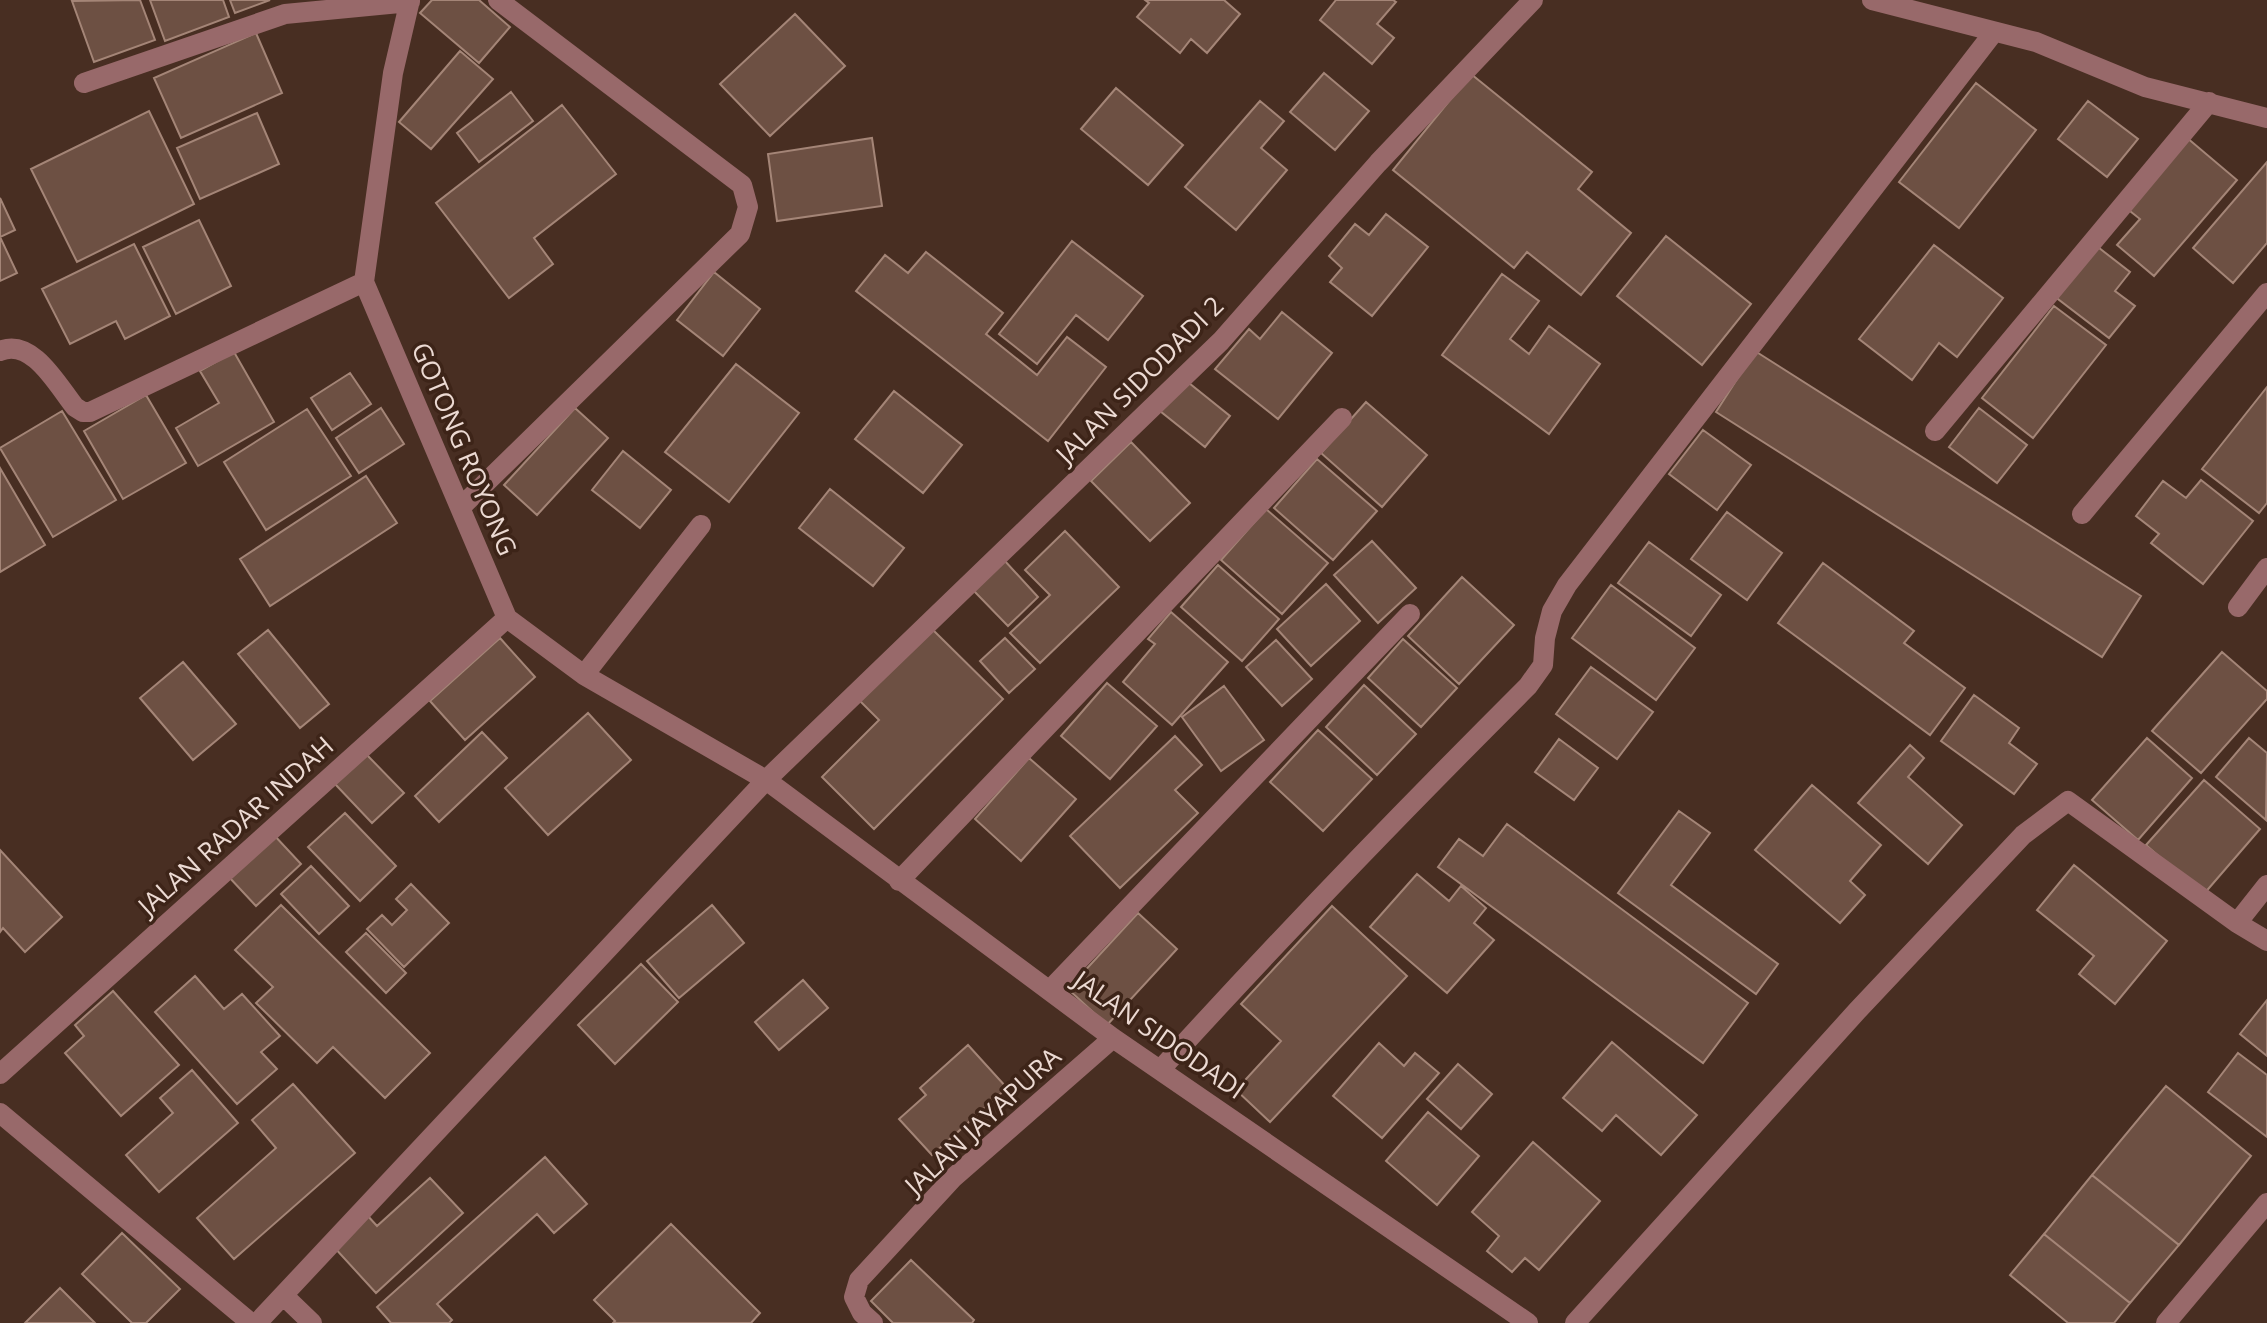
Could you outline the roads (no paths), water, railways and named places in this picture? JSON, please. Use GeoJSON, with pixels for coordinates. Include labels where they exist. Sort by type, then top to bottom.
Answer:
{"type":"FeatureCollection","features":[{"type":"Feature","properties":{"kind":"street"},"geometry":{"type":"LineString","coordinates":[[461,507],[740,234],[748,207],[742,185],[498,0]]}},
{"type":"Feature","properties":{"kind":"street","name":"JALAN SIDODADI 2"},"geometry":{"type":"LineString","coordinates":[[254,1323],[284,1296],[766,780],[1221,341],[1378,163],[1533,0]]}},
{"type":"Feature","properties":{"kind":"street"},"geometry":{"type":"LineString","coordinates":[[1872,0],[2036,42],[2145,87],[2267,118]]}},
{"type":"Feature","properties":{"kind":"street"},"geometry":{"type":"LineString","coordinates":[[0,351],[6,348],[21,349],[34,356],[75,407],[90,412],[364,282],[393,73],[410,1],[285,14],[84,83]]}},
{"type":"Feature","properties":{"kind":"street"},"geometry":{"type":"LineString","coordinates":[[1161,1069],[1404,810],[1528,686],[1543,665],[1545,638],[1552,611],[1567,585],[1994,32]]}},
{"type":"Feature","properties":{"kind":"street"},"geometry":{"type":"LineString","coordinates":[[1935,431],[2209,102]]}},
{"type":"Feature","properties":{"kind":"street","name":"GOTONG ROYONG"},"geometry":{"type":"LineString","coordinates":[[364,282],[507,618]]}},
{"type":"Feature","properties":{"kind":"street"},"geometry":{"type":"LineString","coordinates":[[2082,514],[2267,293]]}},
{"type":"Feature","properties":{"kind":"street"},"geometry":{"type":"LineString","coordinates":[[899,881],[1342,418]]}},
{"type":"Feature","properties":{"kind":"street"},"geometry":{"type":"LineString","coordinates":[[584,675],[701,525]]}},
{"type":"Feature","properties":{"kind":"street"},"geometry":{"type":"LineString","coordinates":[[2238,607],[2267,568]]}},
{"type":"Feature","properties":{"kind":"street"},"geometry":{"type":"LineString","coordinates":[[1050,990],[1410,614]]}},
{"type":"Feature","properties":{"kind":"street"},"geometry":{"type":"LineString","coordinates":[[507,618],[584,675],[766,780]]}},
{"type":"Feature","properties":{"kind":"street","name":"JALAN RADAR INDAH"},"geometry":{"type":"LineString","coordinates":[[0,1074],[507,618]]}},
{"type":"Feature","properties":{"kind":"street","name":"JALAN SIDODADI"},"geometry":{"type":"LineString","coordinates":[[766,780],[1113,1038],[1528,1323]]}},
{"type":"Feature","properties":{"kind":"street"},"geometry":{"type":"LineString","coordinates":[[1575,1323],[1857,1011],[2023,835],[2068,801],[2237,923],[2267,941]]}},
{"type":"Feature","properties":{"kind":"street"},"geometry":{"type":"LineString","coordinates":[[2237,923],[2267,885]]}},
{"type":"Feature","properties":{"kind":"street","name":"JALAN JAYAPURA"},"geometry":{"type":"LineString","coordinates":[[873,1323],[862,1313],[854,1297],[859,1280],[953,1178],[1113,1038]]}},
{"type":"Feature","properties":{"kind":"street"},"geometry":{"type":"LineString","coordinates":[[0,1113],[254,1323]]}},
{"type":"Feature","properties":{"kind":"street"},"geometry":{"type":"LineString","coordinates":[[2166,1323],[2267,1203]]}},
{"type":"Feature","properties":{"kind":"street"},"geometry":{"type":"LineString","coordinates":[[284,1296],[312,1323]]}}]}
